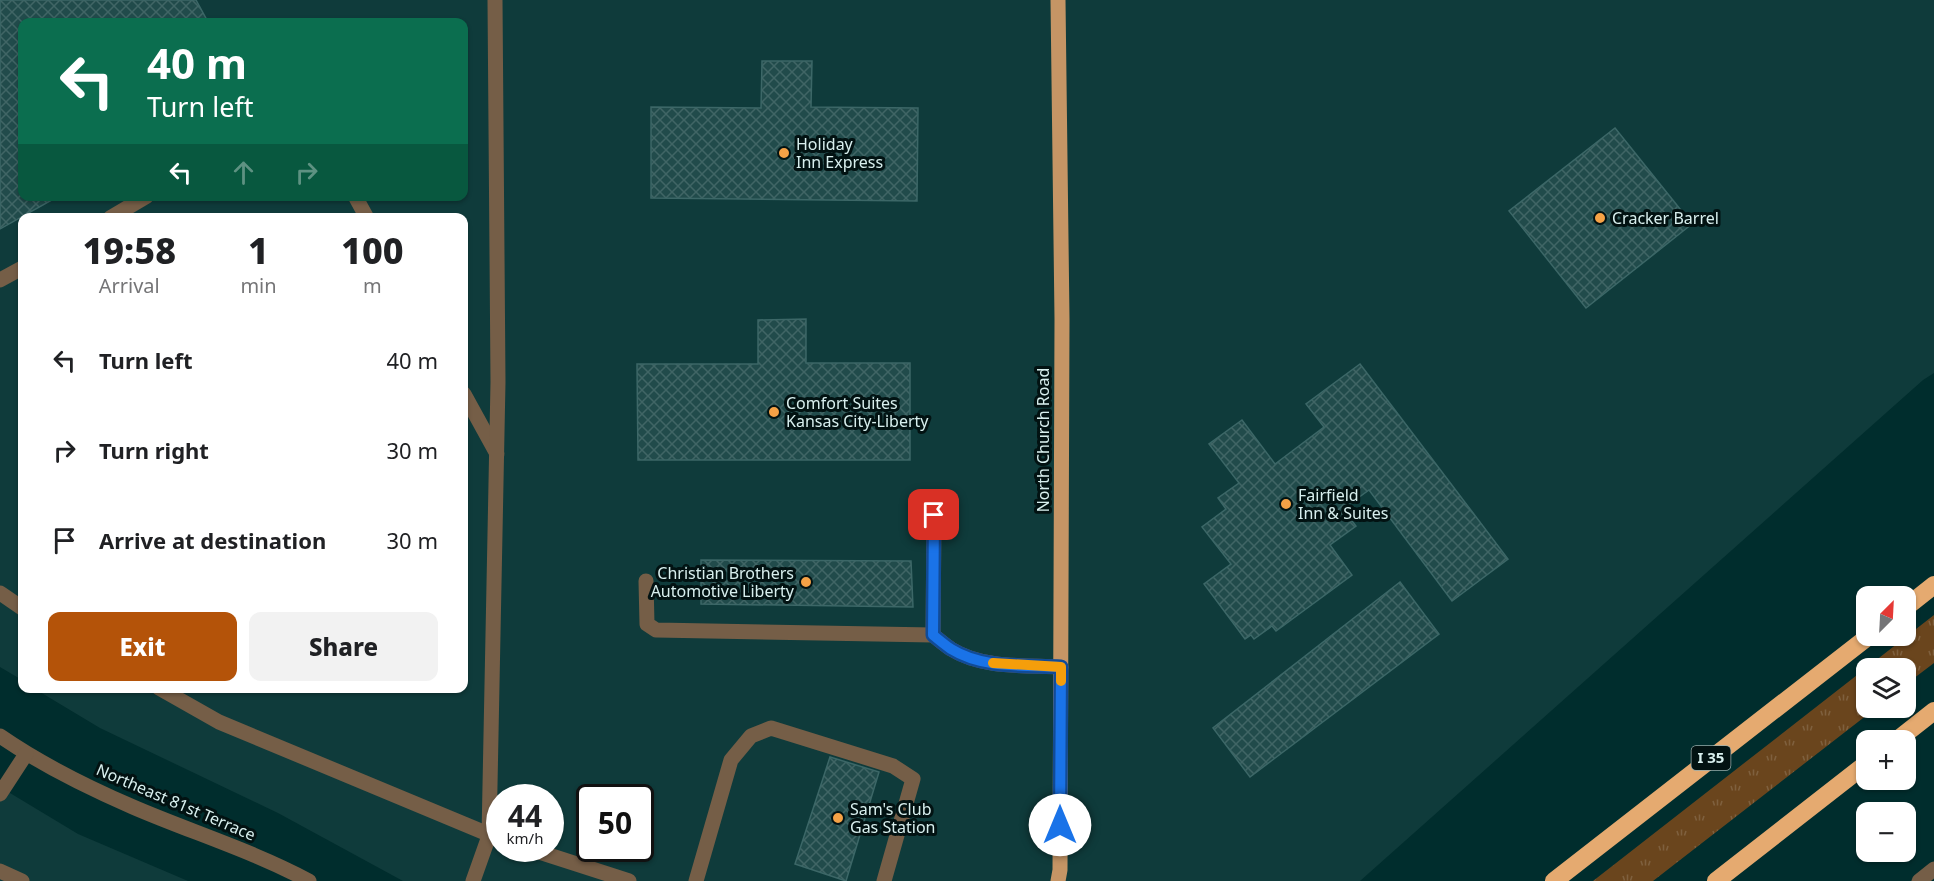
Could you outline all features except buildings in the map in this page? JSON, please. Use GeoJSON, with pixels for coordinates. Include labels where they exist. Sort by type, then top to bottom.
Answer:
{"type":"FeatureCollection","features":[{"type":"Feature","properties":{"kind":"highway"},"geometry":{"type":"LineString","coordinates":[[1916,599],[1934,585]]}},
{"type":"Feature","properties":{"kind":"highway","name":"I 35"},"geometry":{"type":"LineString","coordinates":[[1554,881],[1856,646]]}},
{"type":"Feature","properties":{"kind":"highway"},"geometry":{"type":"LineString","coordinates":[[1910,730],[1934,711]]}},
{"type":"Feature","properties":{"kind":"highway"},"geometry":{"type":"LineString","coordinates":[[1716,881],[1856,772]]}},
{"type":"Feature","properties":{"kind":"main road","name":"North Church Road"},"geometry":{"type":"LineString","coordinates":[[1058,0],[1062,319],[1060,870],[1058,881]]}},
{"type":"Feature","properties":{"kind":"street"},"geometry":{"type":"LineString","coordinates":[[494,784],[498,370],[495,0]]}},
{"type":"Feature","properties":{"kind":"street"},"geometry":{"type":"LineString","coordinates":[[118,213],[139,201]]}},
{"type":"Feature","properties":{"kind":"street"},"geometry":{"type":"LineString","coordinates":[[0,280],[18,270]]}},
{"type":"Feature","properties":{"kind":"street"},"geometry":{"type":"LineString","coordinates":[[468,401],[497,455]]}},
{"type":"Feature","properties":{"kind":"street"},"geometry":{"type":"LineString","coordinates":[[933,635],[934,515]]}},
{"type":"Feature","properties":{"kind":"street"},"geometry":{"type":"LineString","coordinates":[[646,581],[647,624],[656,630],[933,635],[952,650],[971,658],[992,663],[1061,667]]}},
{"type":"Feature","properties":{"kind":"street"},"geometry":{"type":"LineString","coordinates":[[0,593],[18,605]]}},
{"type":"Feature","properties":{"kind":"street"},"geometry":{"type":"LineString","coordinates":[[168,693],[219,722],[486,835]]}},
{"type":"Feature","properties":{"kind":"street"},"geometry":{"type":"LineString","coordinates":[[696,881],[731,760],[751,736],[771,728],[893,766],[913,778],[884,881]]}},
{"type":"Feature","properties":{"kind":"street","name":"Northeast 81st Terrace"},"geometry":{"type":"LineString","coordinates":[[0,736],[26,754],[131,806],[278,864],[309,881]]}},
{"type":"Feature","properties":{"kind":"street"},"geometry":{"type":"LineString","coordinates":[[0,794],[26,754]]}},
{"type":"Feature","properties":{"kind":"street"},"geometry":{"type":"LineString","coordinates":[[472,881],[486,854]]}},
{"type":"Feature","properties":{"kind":"street"},"geometry":{"type":"LineString","coordinates":[[564,860],[629,881]]}},
{"type":"Feature","properties":{"kind":"street"},"geometry":{"type":"LineString","coordinates":[[1919,881],[1934,869]]}},
{"type":"Feature","properties":{"kind":"street"},"geometry":{"type":"LineString","coordinates":[[4,875],[22,881]]}},
{"type":"Feature","properties":{"kind":"shaded area"},"geometry":{"type":"Polygon","coordinates":[[[0,0],[1934,0],[1934,373],[1923,380],[1360,881],[403,881],[278,813],[100,728],[42,693],[468,693],[468,213],[18,213],[18,678],[0,667],[0,0]]]}},
{"type":"Feature","properties":{"kind":"shaded area"},"geometry":{"type":"Polygon","coordinates":[[[0,787],[78,834],[188,881],[0,881],[0,787]]]}},
{"type":"Feature","properties":{"kind":"green space"},"geometry":{"type":"Polygon","coordinates":[[[1934,615],[1934,663],[1916,677],[1916,658],[1879,658],[1894,646],[1916,646],[1916,629],[1934,615]]]}},
{"type":"Feature","properties":{"kind":"green space"},"geometry":{"type":"Polygon","coordinates":[[[1856,676],[1856,718],[1863,718],[1653,881],[1593,881],[1856,676]]]}},
{"type":"Feature","properties":{"kind":"slow traffic"},"geometry":{"type":"LineString","coordinates":[[993,663],[1061,667],[1061,681]]}},
{"type":"Feature","properties":{"kind":"place","name":"Holiday Inn Express"},"geometry":{"type":"Point","coordinates":[784,153]}},
{"type":"Feature","properties":{"kind":"place","name":"Cracker Barrel"},"geometry":{"type":"Point","coordinates":[1600,218]}},
{"type":"Feature","properties":{"kind":"place","name":"Comfort Suites Kansas City-Liberty"},"geometry":{"type":"Point","coordinates":[774,412]}},
{"type":"Feature","properties":{"kind":"place","name":"Fairfield Inn & Suites"},"geometry":{"type":"Point","coordinates":[1286,504]}},
{"type":"Feature","properties":{"kind":"place","name":"Christian Brothers Automotive Liberty"},"geometry":{"type":"Point","coordinates":[806,582]}},
{"type":"Feature","properties":{"kind":"place","name":"Sam's Club Gas Station"},"geometry":{"type":"Point","coordinates":[838,818]}},
{"type":"Feature","properties":{"kind":"route"},"geometry":{"type":"LineString","coordinates":[[934,515],[933,635],[952,650],[971,658],[992,663],[1061,667],[1060,825]]}}]}
